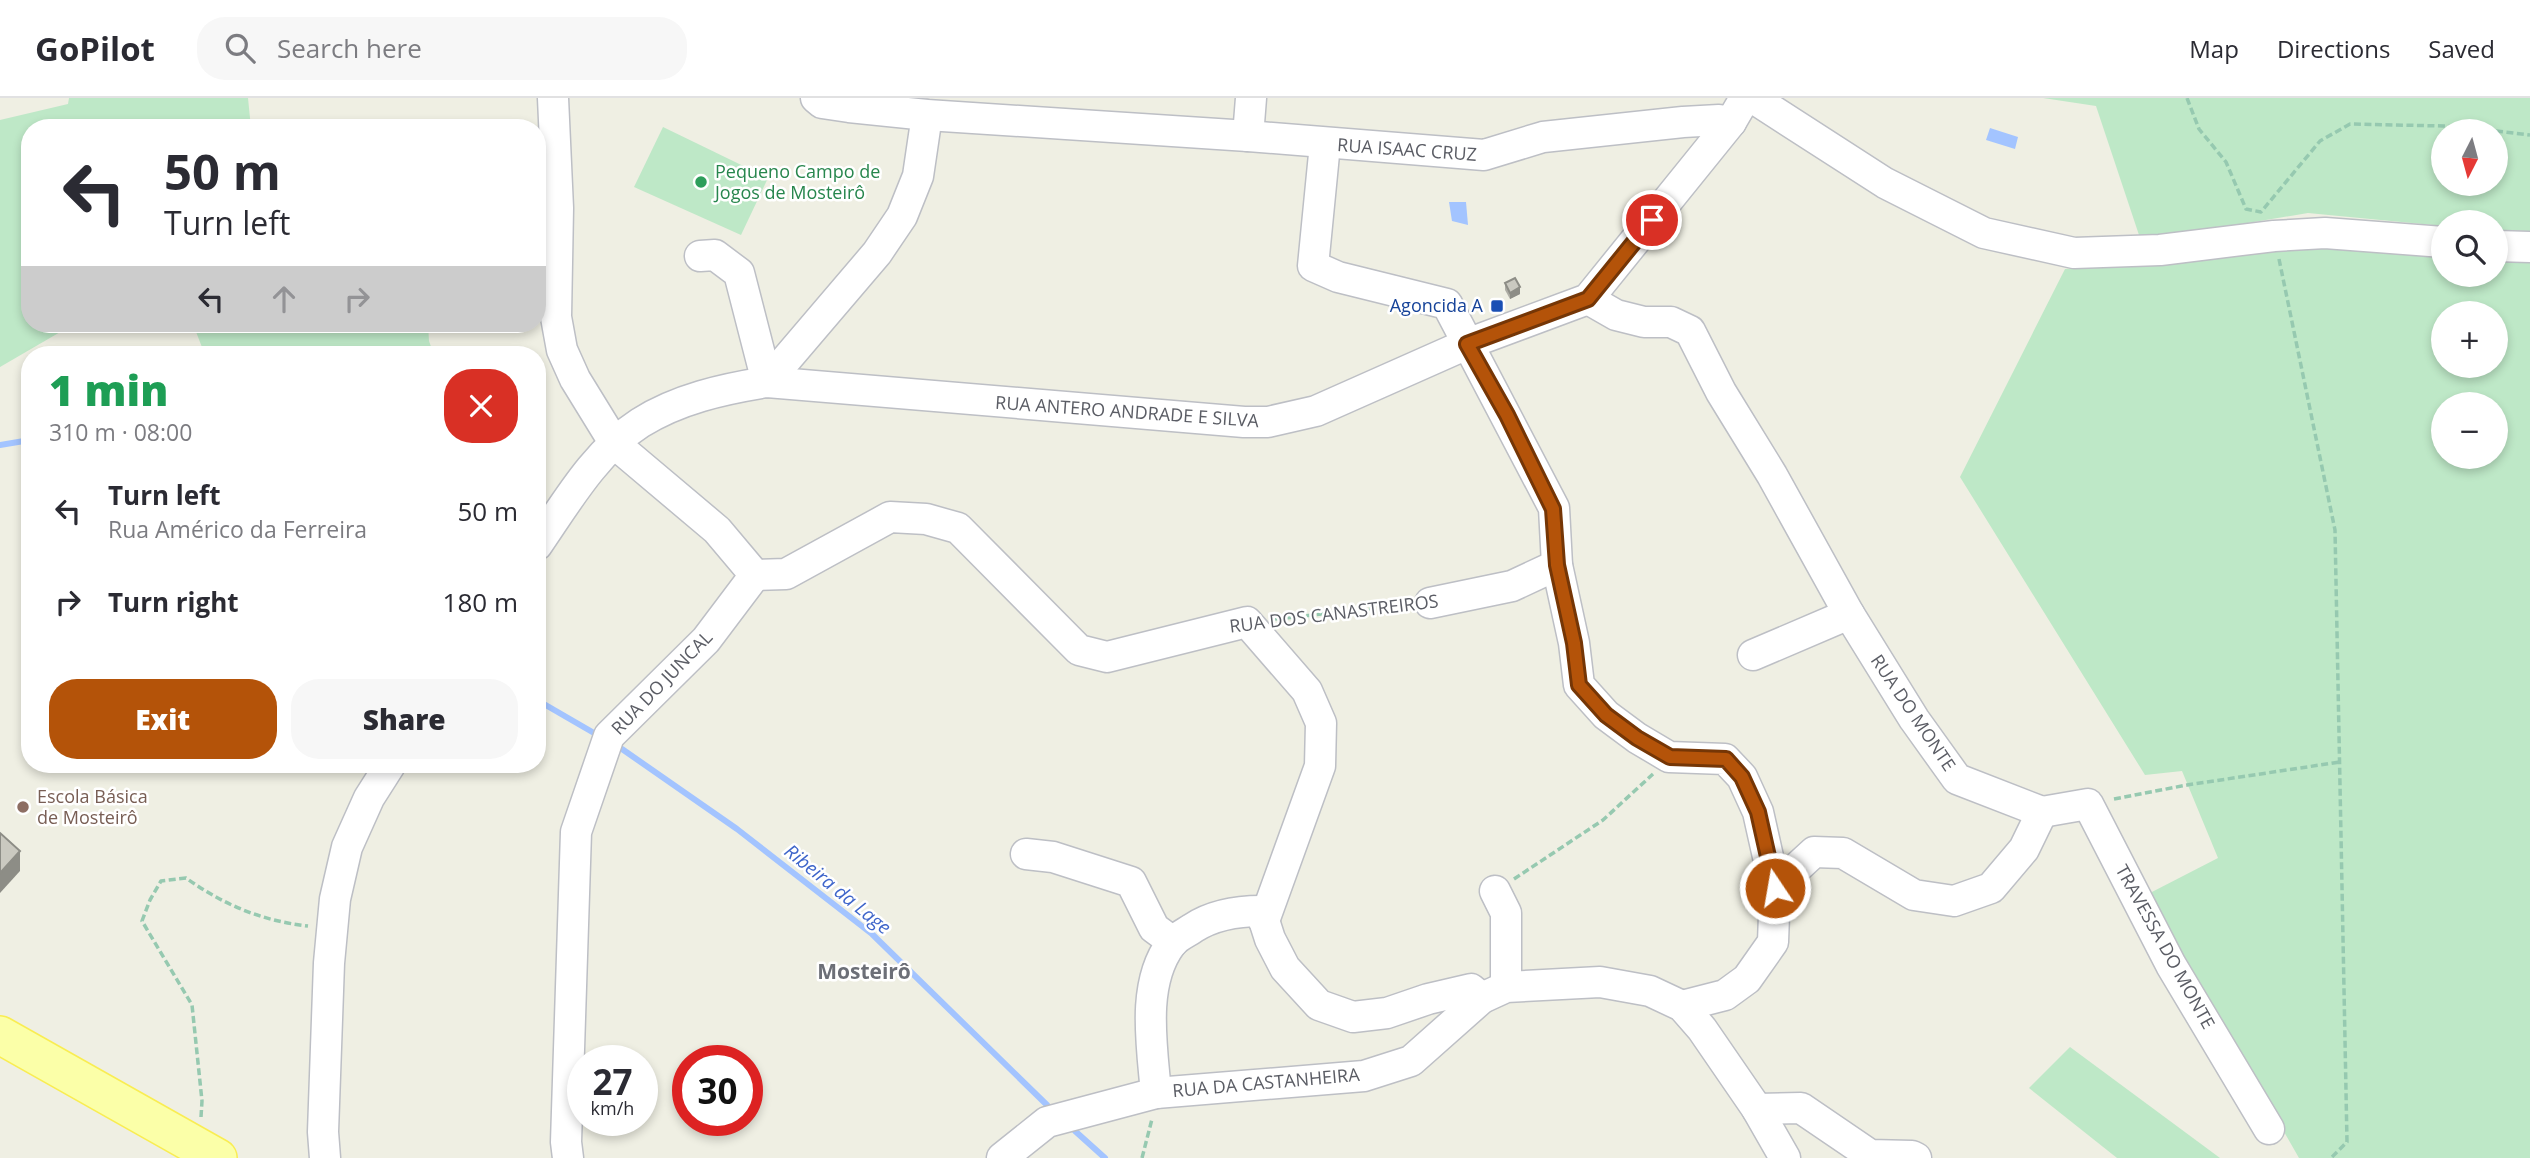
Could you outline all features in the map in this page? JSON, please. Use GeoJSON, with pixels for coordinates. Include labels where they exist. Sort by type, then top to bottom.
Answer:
{"type":"FeatureCollection","features":[{"type":"Feature","properties":{"kind":"main road"},"geometry":{"type":"LineString","coordinates":[[0,1035],[209,1152]]}},
{"type":"Feature","properties":{"kind":"street"},"geometry":{"type":"LineString","coordinates":[[553,98],[558,208],[556,317],[562,350],[575,379],[615,444],[717,530],[755,575]]}},
{"type":"Feature","properties":{"kind":"street","name":"RUA ISAAC CRUZ"},"geometry":{"type":"LineString","coordinates":[[816,98],[822,103],[928,115],[1484,155],[1543,137],[1719,120],[1738,110]]}},
{"type":"Feature","properties":{"kind":"street"},"geometry":{"type":"LineString","coordinates":[[1248,136],[1251,98]]}},
{"type":"Feature","properties":{"kind":"street"},"geometry":{"type":"LineString","coordinates":[[1753,98],[1885,183],[1984,233],[2074,253],[2160,250],[2274,236],[2325,233],[2431,241]]}},
{"type":"Feature","properties":{"kind":"street"},"geometry":{"type":"LineString","coordinates":[[1588,299],[1738,110]]}},
{"type":"Feature","properties":{"kind":"street"},"geometry":{"type":"LineString","coordinates":[[766,382],[877,253],[902,216],[918,176],[928,115]]}},
{"type":"Feature","properties":{"kind":"street"},"geometry":{"type":"LineString","coordinates":[[1325,144],[1313,266],[1338,278],[1447,304],[1507,415],[1553,509],[1557,565],[1574,643],[1579,685],[1606,715],[1637,738],[1670,757],[1726,759],[1742,777],[1758,812],[1775,888],[1773,942],[1747,979],[1725,995],[1682,1006]]}},
{"type":"Feature","properties":{"kind":"street"},"geometry":{"type":"LineString","coordinates":[[2508,246],[2530,247]]}},
{"type":"Feature","properties":{"kind":"street"},"geometry":{"type":"LineString","coordinates":[[700,256],[715,254],[739,273],[766,382]]}},
{"type":"Feature","properties":{"kind":"street","name":"RUA ANTERO ANDRADE E SILVA"},"geometry":{"type":"LineString","coordinates":[[546,532],[581,481],[615,444],[640,424],[675,405],[720,390],[766,382],[1200,420],[1268,422],[1316,411],[1467,344],[1588,299]]}},
{"type":"Feature","properties":{"kind":"street","name":"RUA DO MONTE"},"geometry":{"type":"LineString","coordinates":[[1588,299],[1616,315],[1644,322],[1671,322],[1690,331],[1721,391],[1772,475],[1849,614],[1914,719],[1957,779],[2042,812]]}},
{"type":"Feature","properties":{"kind":"street","name":"RUA DOS CANASTREIROS"},"geometry":{"type":"LineString","coordinates":[[755,575],[786,574],[890,517],[926,519],[958,528],[1079,650],[1107,657],[1247,622]]}},
{"type":"Feature","properties":{"kind":"street","name":"RUA DOS CANASTREIROS"},"geometry":{"type":"LineString","coordinates":[[1430,603],[1512,586],[1557,565]]}},
{"type":"Feature","properties":{"kind":"street","name":"RUA DO JUNCAL"},"geometry":{"type":"LineString","coordinates":[[568,1158],[566,1142],[576,832],[610,736],[706,640],[755,575]]}},
{"type":"Feature","properties":{"kind":"street"},"geometry":{"type":"LineString","coordinates":[[1753,654],[1849,614]]}},
{"type":"Feature","properties":{"kind":"street"},"geometry":{"type":"LineString","coordinates":[[1247,622],[1307,691],[1321,723],[1320,766],[1264,921]]}},
{"type":"Feature","properties":{"kind":"street"},"geometry":{"type":"LineString","coordinates":[[304,1158],[324,1145],[331,929],[335,899],[347,848],[369,798],[385,773]]}},
{"type":"Feature","properties":{"kind":"street"},"geometry":{"type":"LineString","coordinates":[[1775,888],[1814,852],[1843,853],[1914,895],[1954,901],[1991,888],[2024,849],[2042,812],[2088,804]]}},
{"type":"Feature","properties":{"kind":"street","name":"TRAVESSA DO MONTE"},"geometry":{"type":"LineString","coordinates":[[2088,804],[2171,965],[2269,1129]]}},
{"type":"Feature","properties":{"kind":"street"},"geometry":{"type":"LineString","coordinates":[[1026,854],[1053,857],[1131,882],[1154,928],[1172,942]]}},
{"type":"Feature","properties":{"kind":"street"},"geometry":{"type":"LineString","coordinates":[[1494,891],[1506,913],[1494,992]]}},
{"type":"Feature","properties":{"kind":"street"},"geometry":{"type":"LineString","coordinates":[[1156,1093],[1152,1049],[1152,1000],[1158,965],[1172,942],[1202,922],[1238,911],[1261,911],[1270,939],[1285,968],[1319,1004],[1353,1017],[1387,1013],[1471,989],[1494,992],[1600,982],[1650,991],[1682,1006],[1702,1028],[1757,1109],[1785,1158]]}},
{"type":"Feature","properties":{"kind":"street","name":"RUA DA CASTANHEIRA"},"geometry":{"type":"LineString","coordinates":[[1002,1158],[1046,1122],[1156,1093],[1364,1076],[1411,1061],[1494,992]]}},
{"type":"Feature","properties":{"kind":"street"},"geometry":{"type":"LineString","coordinates":[[1757,1109],[1801,1108],[1870,1155],[1916,1158]]}},
{"type":"Feature","properties":{"kind":"path"},"geometry":{"type":"LineString","coordinates":[[2187,98],[2199,129],[2225,162],[2246,209],[2261,212],[2320,141],[2350,124],[2431,126]]}},
{"type":"Feature","properties":{"kind":"path"},"geometry":{"type":"LineString","coordinates":[[2508,132],[2530,135]]}},
{"type":"Feature","properties":{"kind":"path"},"geometry":{"type":"LineString","coordinates":[[2274,236],[2335,530],[2347,1142],[2331,1158]]}},
{"type":"Feature","properties":{"kind":"path","name":"RUA DOS CANASTREIROS"},"geometry":{"type":"LineString","coordinates":[[1247,622],[1430,603]]}},
{"type":"Feature","properties":{"kind":"path"},"geometry":{"type":"LineString","coordinates":[[1494,891],[1604,820],[1670,757]]}},
{"type":"Feature","properties":{"kind":"path"},"geometry":{"type":"LineString","coordinates":[[2088,804],[2187,785],[2340,762]]}},
{"type":"Feature","properties":{"kind":"path"},"geometry":{"type":"LineString","coordinates":[[209,1152],[192,1005],[142,921],[155,891],[161,881],[186,878],[207,893],[248,913],[270,920],[331,929]]}},
{"type":"Feature","properties":{"kind":"path"},"geometry":{"type":"LineString","coordinates":[[1142,1158],[1149,1136],[1156,1093]]}},
{"type":"Feature","properties":{"kind":"green space"},"geometry":{"type":"Polygon","coordinates":[[[69,98],[248,98],[250,119],[21,119],[21,333],[59,333],[36,346],[21,346],[21,355],[0,367],[0,120],[68,104],[69,98]]]}},
{"type":"Feature","properties":{"kind":"green space"},"geometry":{"type":"Polygon","coordinates":[[[2043,98],[2530,98],[2530,231],[2508,230],[2508,210],[2431,210],[2431,225],[2308,213],[2141,241],[2096,106],[2043,98]]]}},
{"type":"Feature","properties":{"kind":"green space","name":"Pequeno Campo de Jogos de Mosteirô"},"geometry":{"type":"Polygon","coordinates":[[[663,127],[768,178],[741,235],[634,187],[663,127]]]}},
{"type":"Feature","properties":{"kind":"green space"},"geometry":{"type":"Polygon","coordinates":[[[2319,245],[2431,250],[2431,287],[2508,287],[2508,254],[2530,255],[2530,1158],[2299,1158],[2148,894],[2218,858],[2182,771],[2145,775],[1960,477],[2065,269],[2319,245]]]}},
{"type":"Feature","properties":{"kind":"green space"},"geometry":{"type":"Polygon","coordinates":[[[196,333],[429,333],[431,346],[202,346],[196,333]]]}},
{"type":"Feature","properties":{"kind":"green space"},"geometry":{"type":"Polygon","coordinates":[[[2070,1047],[2220,1158],[2117,1158],[2029,1088],[2070,1047]]]}},
{"type":"Feature","properties":{"kind":"water"},"geometry":{"type":"Polygon","coordinates":[[[1990,128],[2018,137],[2015,149],[1986,140],[1990,128]]]}},
{"type":"Feature","properties":{"kind":"water"},"geometry":{"type":"Polygon","coordinates":[[[1449,202],[1466,202],[1468,225],[1452,221],[1449,202]]]}},
{"type":"Feature","properties":{"kind":"building"},"geometry":{"type":"Polygon","coordinates":[[[1515,278],[1520,287],[1510,293],[1505,283],[1515,278]]]}},
{"type":"Feature","properties":{"kind":"building"},"geometry":{"type":"Polygon","coordinates":[[[0,833],[20,851],[0,873],[0,833]]]}},
{"type":"Feature","properties":{"kind":"waterway","name":"Ribeira da Lage"},"geometry":{"type":"LineString","coordinates":[[0,445],[21,442]]}},
{"type":"Feature","properties":{"kind":"waterway","name":"Ribeira da Lage"},"geometry":{"type":"LineString","coordinates":[[546,705],[594,733]]}},
{"type":"Feature","properties":{"kind":"waterway","name":"Ribeira da Lage"},"geometry":{"type":"LineString","coordinates":[[622,749],[737,829],[872,934],[1047,1105]]}},
{"type":"Feature","properties":{"kind":"waterway","name":"Ribeira da Lage"},"geometry":{"type":"LineString","coordinates":[[1075,1131],[1105,1158]]}},
{"type":"Feature","properties":{"kind":"place","name":"Pequeno Campo de Jogos de Mosteirô"},"geometry":{"type":"Point","coordinates":[701,182]}},
{"type":"Feature","properties":{"kind":"place","name":"Agoncida A"},"geometry":{"type":"Point","coordinates":[1497,306]}},
{"type":"Feature","properties":{"kind":"place","name":"Escola Básica de Mosteirô"},"geometry":{"type":"Point","coordinates":[23,807]}},
{"type":"Feature","properties":{"kind":"district","name":"Mosteirô"},"geometry":{"type":"Point","coordinates":[864,972]}},
{"type":"Feature","properties":{"kind":"route"},"geometry":{"type":"LineString","coordinates":[[1652,220],[1588,299],[1467,344],[1507,415],[1553,509],[1557,565],[1574,643],[1579,685],[1606,715],[1637,738],[1670,757],[1726,759],[1742,777],[1758,812],[1775,888]]}}]}
